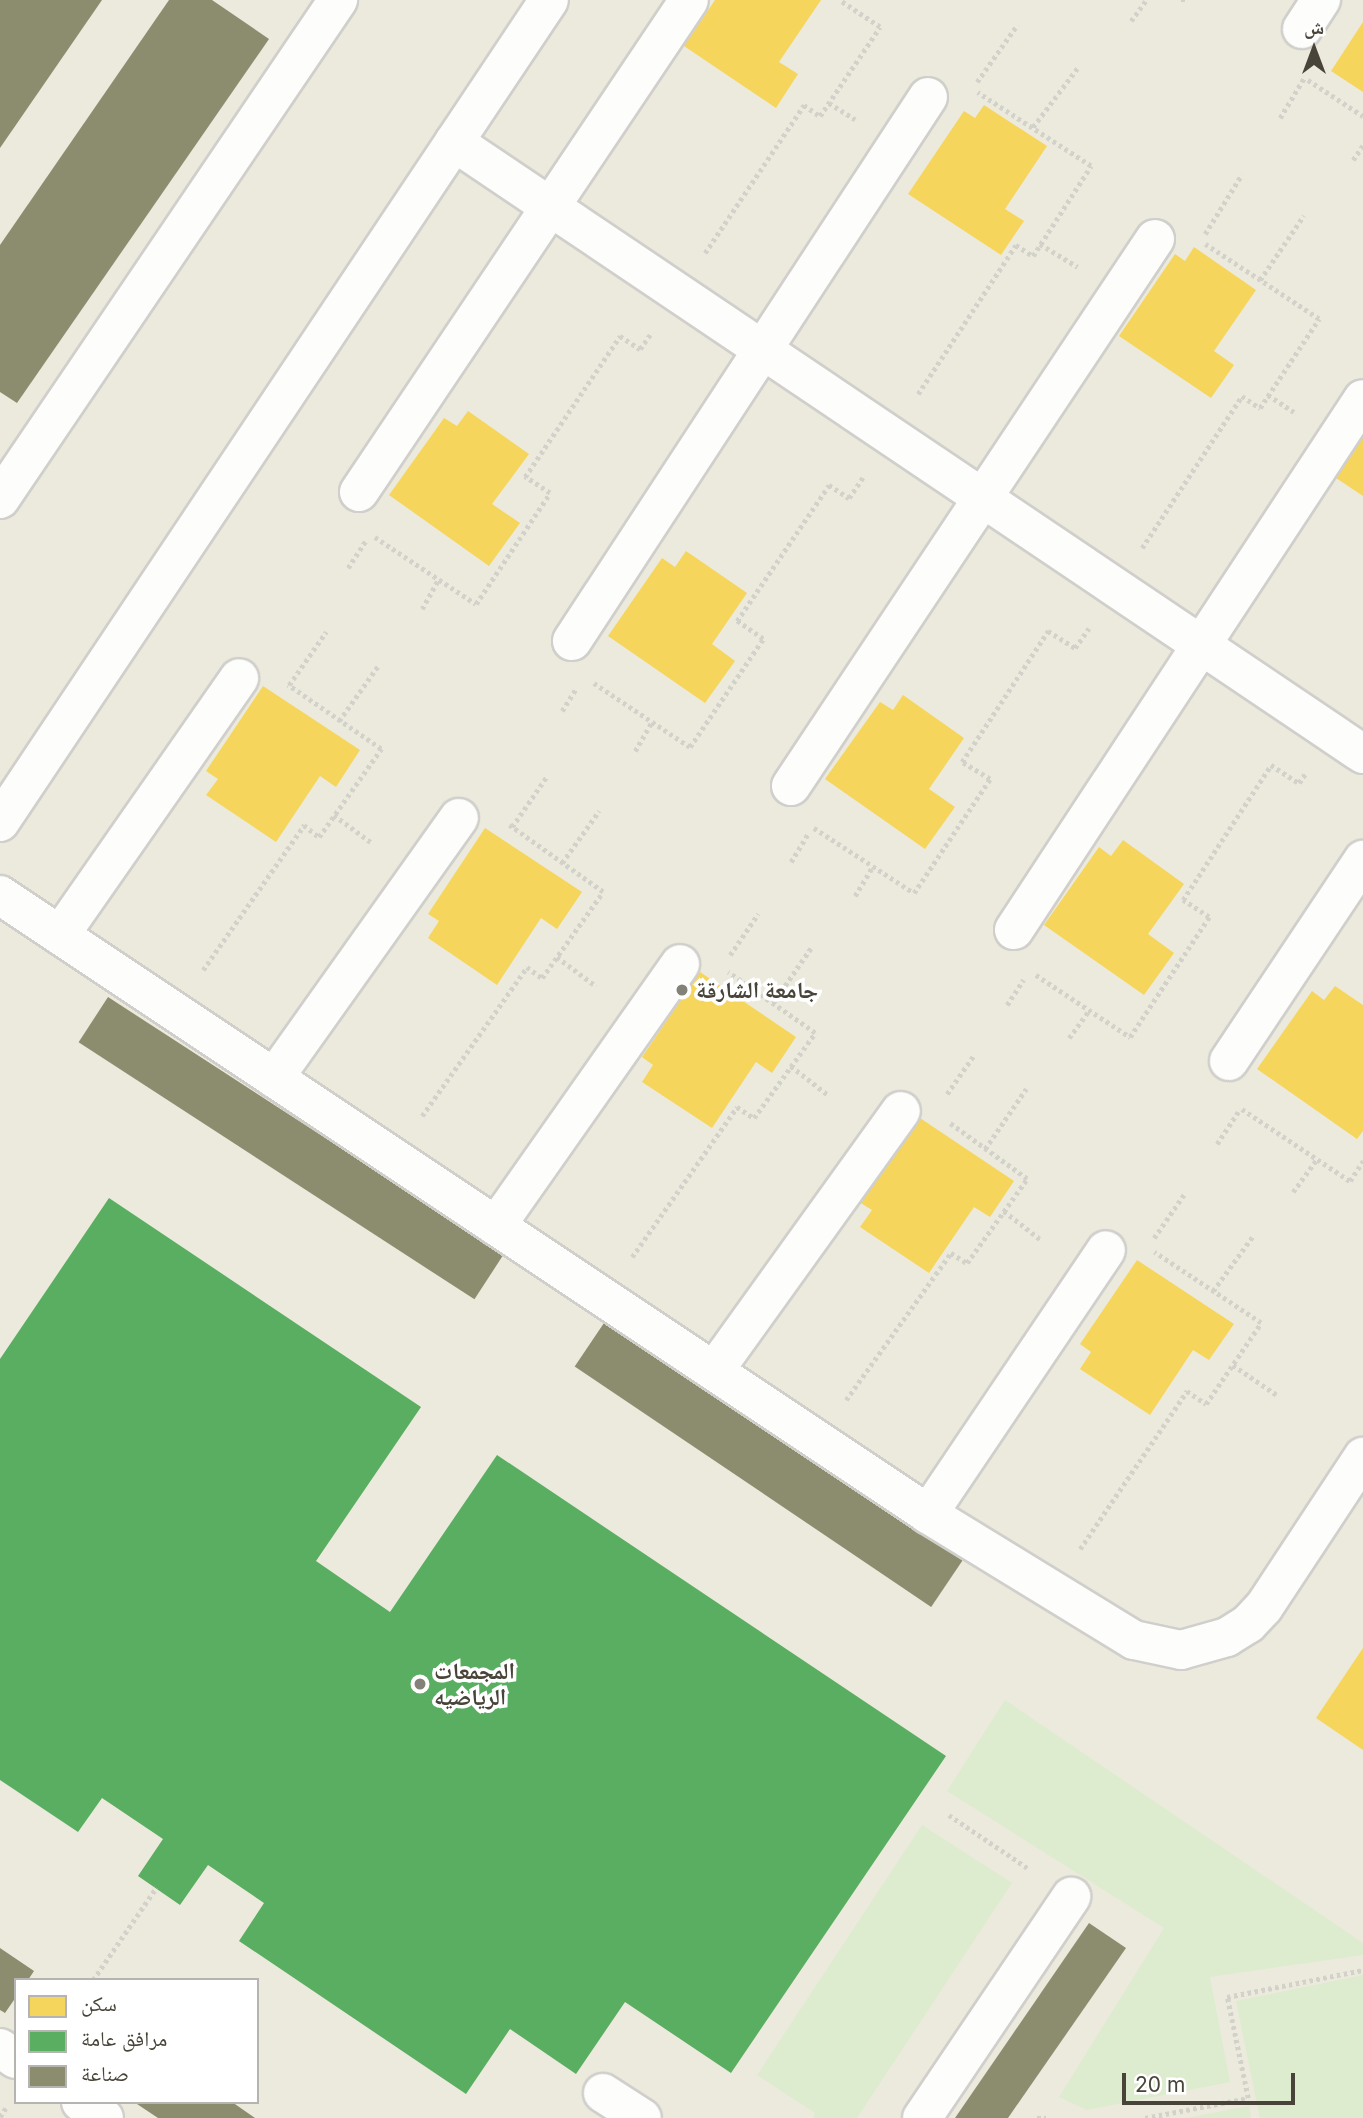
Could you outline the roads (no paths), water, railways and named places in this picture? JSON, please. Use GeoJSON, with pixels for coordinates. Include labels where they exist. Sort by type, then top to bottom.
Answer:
{"type":"FeatureCollection","features":[{"type":"Feature","properties":{"kind":"street"},"geometry":{"type":"LineString","coordinates":[[0,499],[338,0]]}},
{"type":"Feature","properties":{"kind":"street"},"geometry":{"type":"LineString","coordinates":[[0,822],[549,0]]}},
{"type":"Feature","properties":{"kind":"street"},"geometry":{"type":"LineString","coordinates":[[359,492],[689,0]]}},
{"type":"Feature","properties":{"kind":"street"},"geometry":{"type":"LineString","coordinates":[[572,640],[928,97]]}},
{"type":"Feature","properties":{"kind":"street"},"geometry":{"type":"LineString","coordinates":[[454,142],[1348,743]]}},
{"type":"Feature","properties":{"kind":"street"},"geometry":{"type":"LineString","coordinates":[[791,786],[1155,239]]}},
{"type":"Feature","properties":{"kind":"street"},"geometry":{"type":"LineString","coordinates":[[1014,930],[1363,399]]}},
{"type":"Feature","properties":{"kind":"street"},"geometry":{"type":"LineString","coordinates":[[60,935],[239,678]]}},
{"type":"Feature","properties":{"kind":"street"},"geometry":{"type":"LineString","coordinates":[[274,1078],[459,818]]}},
{"type":"Feature","properties":{"kind":"street"},"geometry":{"type":"LineString","coordinates":[[1229,1060],[1363,860]]}},
{"type":"Feature","properties":{"kind":"street"},"geometry":{"type":"LineString","coordinates":[[0,895],[928,1514],[1134,1640],[1157,1648],[1193,1648],[1227,1637],[1264,1606],[1361,1466]]}},
{"type":"Feature","properties":{"kind":"street"},"geometry":{"type":"LineString","coordinates":[[496,1226],[680,964]]}},
{"type":"Feature","properties":{"kind":"street"},"geometry":{"type":"LineString","coordinates":[[714,1371],[918,1112]]}},
{"type":"Feature","properties":{"kind":"street"},"geometry":{"type":"LineString","coordinates":[[928,1514],[1106,1250]]}},
{"type":"Feature","properties":{"kind":"street"},"geometry":{"type":"LineString","coordinates":[[922,2118],[1071,1897]]}},
{"type":"Feature","properties":{"kind":"street"},"geometry":{"type":"LineString","coordinates":[[603,2093],[642,2118]]}},
{"type":"Feature","properties":{"kind":"street"},"geometry":{"type":"LineString","coordinates":[[84,2104],[104,2118]]}},
{"type":"Feature","properties":{"kind":"place","name":"جامعة الشارقة"},"geometry":{"type":"Point","coordinates":[682,990]}},
{"type":"Feature","properties":{"kind":"place","name":"المجمعات الرياضيه"},"geometry":{"type":"Point","coordinates":[420,1684]}}]}
